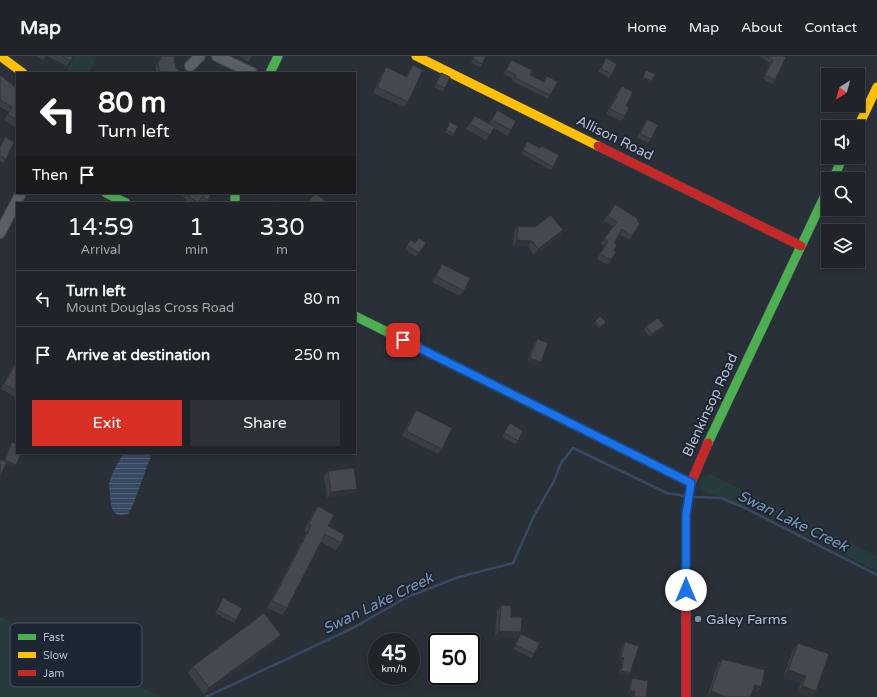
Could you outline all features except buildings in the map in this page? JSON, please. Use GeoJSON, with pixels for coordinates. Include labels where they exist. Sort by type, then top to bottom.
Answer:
{"type":"FeatureCollection","features":[{"type":"Feature","properties":{"kind":"street"},"geometry":{"type":"LineString","coordinates":[[0,56],[22,72]]}},
{"type":"Feature","properties":{"kind":"street"},"geometry":{"type":"LineString","coordinates":[[190,66],[200,56]]}},
{"type":"Feature","properties":{"kind":"street"},"geometry":{"type":"LineString","coordinates":[[217,56],[250,72]]}},
{"type":"Feature","properties":{"kind":"street"},"geometry":{"type":"LineString","coordinates":[[270,72],[278,56]]}},
{"type":"Feature","properties":{"kind":"street","name":"Allison Road"},"geometry":{"type":"LineString","coordinates":[[416,56],[801,246]]}},
{"type":"Feature","properties":{"kind":"street"},"geometry":{"type":"LineString","coordinates":[[861,120],[877,87]]}},
{"type":"Feature","properties":{"kind":"street"},"geometry":{"type":"LineString","coordinates":[[0,233],[20,194]]}},
{"type":"Feature","properties":{"kind":"street"},"geometry":{"type":"LineString","coordinates":[[108,194],[124,202]]}},
{"type":"Feature","properties":{"kind":"street","name":"Blenkinsop Road"},"geometry":{"type":"LineString","coordinates":[[686,697],[686,515],[691,483],[698,465],[821,204]]}},
{"type":"Feature","properties":{"kind":"street"},"geometry":{"type":"LineString","coordinates":[[356,316],[691,483]]}},
{"type":"Feature","properties":{"kind":"green space"},"geometry":{"type":"Polygon","coordinates":[[[74,56],[97,56],[89,72],[66,72],[74,56]]]}},
{"type":"Feature","properties":{"kind":"green space"},"geometry":{"type":"Polygon","coordinates":[[[710,474],[877,556],[877,572],[759,511],[705,492],[700,488],[702,478],[710,474]]]}},
{"type":"Feature","properties":{"kind":"green space"},"geometry":{"type":"Polygon","coordinates":[[[0,617],[12,623],[10,623],[10,687],[141,687],[161,697],[0,697],[0,617]]]}},
{"type":"Feature","properties":{"kind":"water"},"geometry":{"type":"Polygon","coordinates":[[[123,454],[152,454],[133,505],[128,514],[118,515],[112,507],[109,484],[115,468],[123,454]]]}},
{"type":"Feature","properties":{"kind":"waterway","name":"Swan Lake Creek"},"geometry":{"type":"LineString","coordinates":[[206,697],[353,628],[407,597],[459,577],[513,563],[534,516],[554,481],[561,463],[573,448],[667,493],[685,496]]}},
{"type":"Feature","properties":{"kind":"waterway","name":"Swan Lake Creek"},"geometry":{"type":"LineString","coordinates":[[694,497],[721,498],[743,507],[877,575]]}},
{"type":"Feature","properties":{"kind":"traffic: fast"},"geometry":{"type":"LineString","coordinates":[[270,72],[278,56]]}},
{"type":"Feature","properties":{"kind":"traffic: fast"},"geometry":{"type":"LineString","coordinates":[[836,172],[840,164]]}},
{"type":"Feature","properties":{"kind":"traffic: fast"},"geometry":{"type":"LineString","coordinates":[[108,194],[124,202]]}},
{"type":"Feature","properties":{"kind":"traffic: fast"},"geometry":{"type":"LineString","coordinates":[[235,194],[235,202]]}},
{"type":"Feature","properties":{"kind":"traffic: fast"},"geometry":{"type":"LineString","coordinates":[[708,443],[821,204]]}},
{"type":"Feature","properties":{"kind":"traffic: fast"},"geometry":{"type":"LineString","coordinates":[[356,316],[570,423]]}},
{"type":"Feature","properties":{"kind":"traffic: slow"},"geometry":{"type":"LineString","coordinates":[[0,56],[22,72]]}},
{"type":"Feature","properties":{"kind":"traffic: slow"},"geometry":{"type":"LineString","coordinates":[[416,56],[598,146]]}},
{"type":"Feature","properties":{"kind":"traffic: slow"},"geometry":{"type":"LineString","coordinates":[[861,120],[877,87]]}},
{"type":"Feature","properties":{"kind":"traffic: slow"},"geometry":{"type":"LineString","coordinates":[[570,423],[691,483]]}},
{"type":"Feature","properties":{"kind":"traffic: jam"},"geometry":{"type":"LineString","coordinates":[[598,146],[801,246]]}},
{"type":"Feature","properties":{"kind":"traffic: jam"},"geometry":{"type":"LineString","coordinates":[[686,697],[686,515],[691,483],[708,443]]}},
{"type":"Feature","properties":{"kind":"place","name":"Galey Farms"},"geometry":{"type":"Point","coordinates":[698,619]}},
{"type":"Feature","properties":{"kind":"route"},"geometry":{"type":"LineString","coordinates":[[403,340],[559,416],[691,483],[686,515],[686,590]]}}]}
